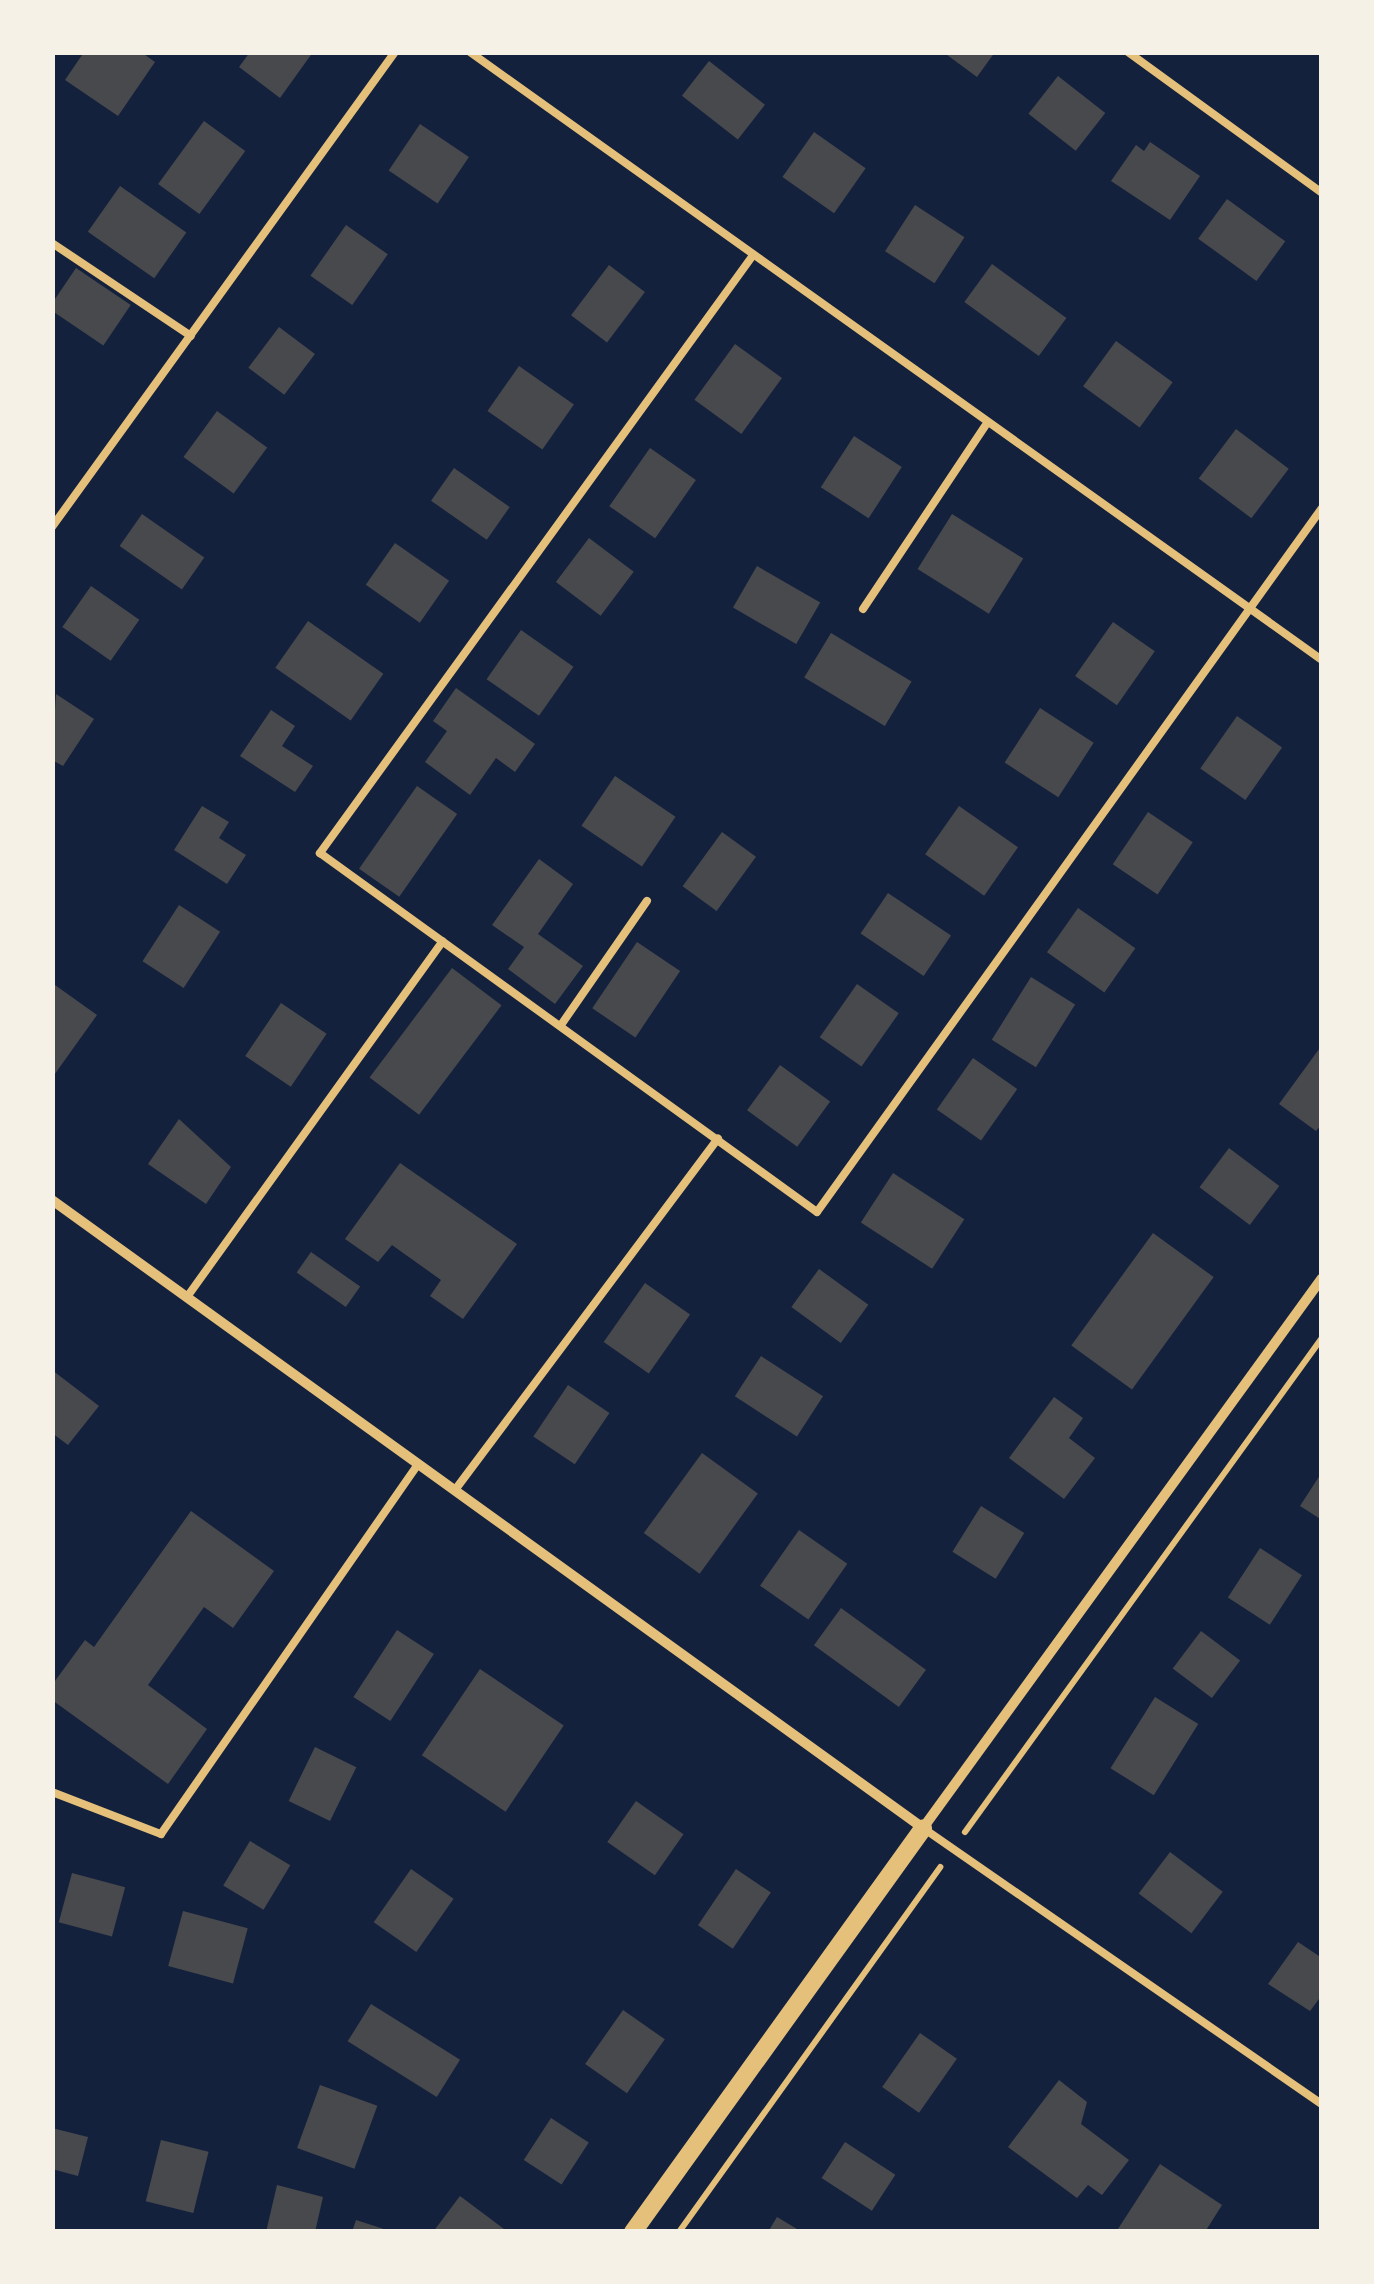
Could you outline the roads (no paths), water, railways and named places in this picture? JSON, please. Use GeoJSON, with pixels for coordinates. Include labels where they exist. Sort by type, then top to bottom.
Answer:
{"type":"FeatureCollection","features":[{"type":"Feature","properties":{"kind":"street"},"geometry":{"type":"LineString","coordinates":[[52,1200],[924,1828]]}},
{"type":"Feature","properties":{"kind":"street"},"geometry":{"type":"LineString","coordinates":[[633,2232],[1322,1278]]}},
{"type":"Feature","properties":{"kind":"lane"},"geometry":{"type":"LineString","coordinates":[[52,528],[395,52]]}},
{"type":"Feature","properties":{"kind":"lane"},"geometry":{"type":"LineString","coordinates":[[470,52],[985,426],[1322,660]]}},
{"type":"Feature","properties":{"kind":"lane"},"geometry":{"type":"LineString","coordinates":[[1128,52],[1322,193]]}},
{"type":"Feature","properties":{"kind":"lane"},"geometry":{"type":"LineString","coordinates":[[52,243],[191,336]]}},
{"type":"Feature","properties":{"kind":"lane"},"geometry":{"type":"LineString","coordinates":[[752,258],[320,853],[817,1212],[1322,508]]}},
{"type":"Feature","properties":{"kind":"lane"},"geometry":{"type":"LineString","coordinates":[[862,609],[985,426]]}},
{"type":"Feature","properties":{"kind":"lane"},"geometry":{"type":"LineString","coordinates":[[560,1026],[647,900]]}},
{"type":"Feature","properties":{"kind":"lane"},"geometry":{"type":"LineString","coordinates":[[187,1298],[442,940]]}},
{"type":"Feature","properties":{"kind":"lane"},"geometry":{"type":"LineString","coordinates":[[454,1490],[718,1140]]}},
{"type":"Feature","properties":{"kind":"lane"},"geometry":{"type":"LineString","coordinates":[[52,1792],[161,1834],[418,1464]]}},
{"type":"Feature","properties":{"kind":"lane"},"geometry":{"type":"LineString","coordinates":[[924,1828],[1320,2100]]}}]}
